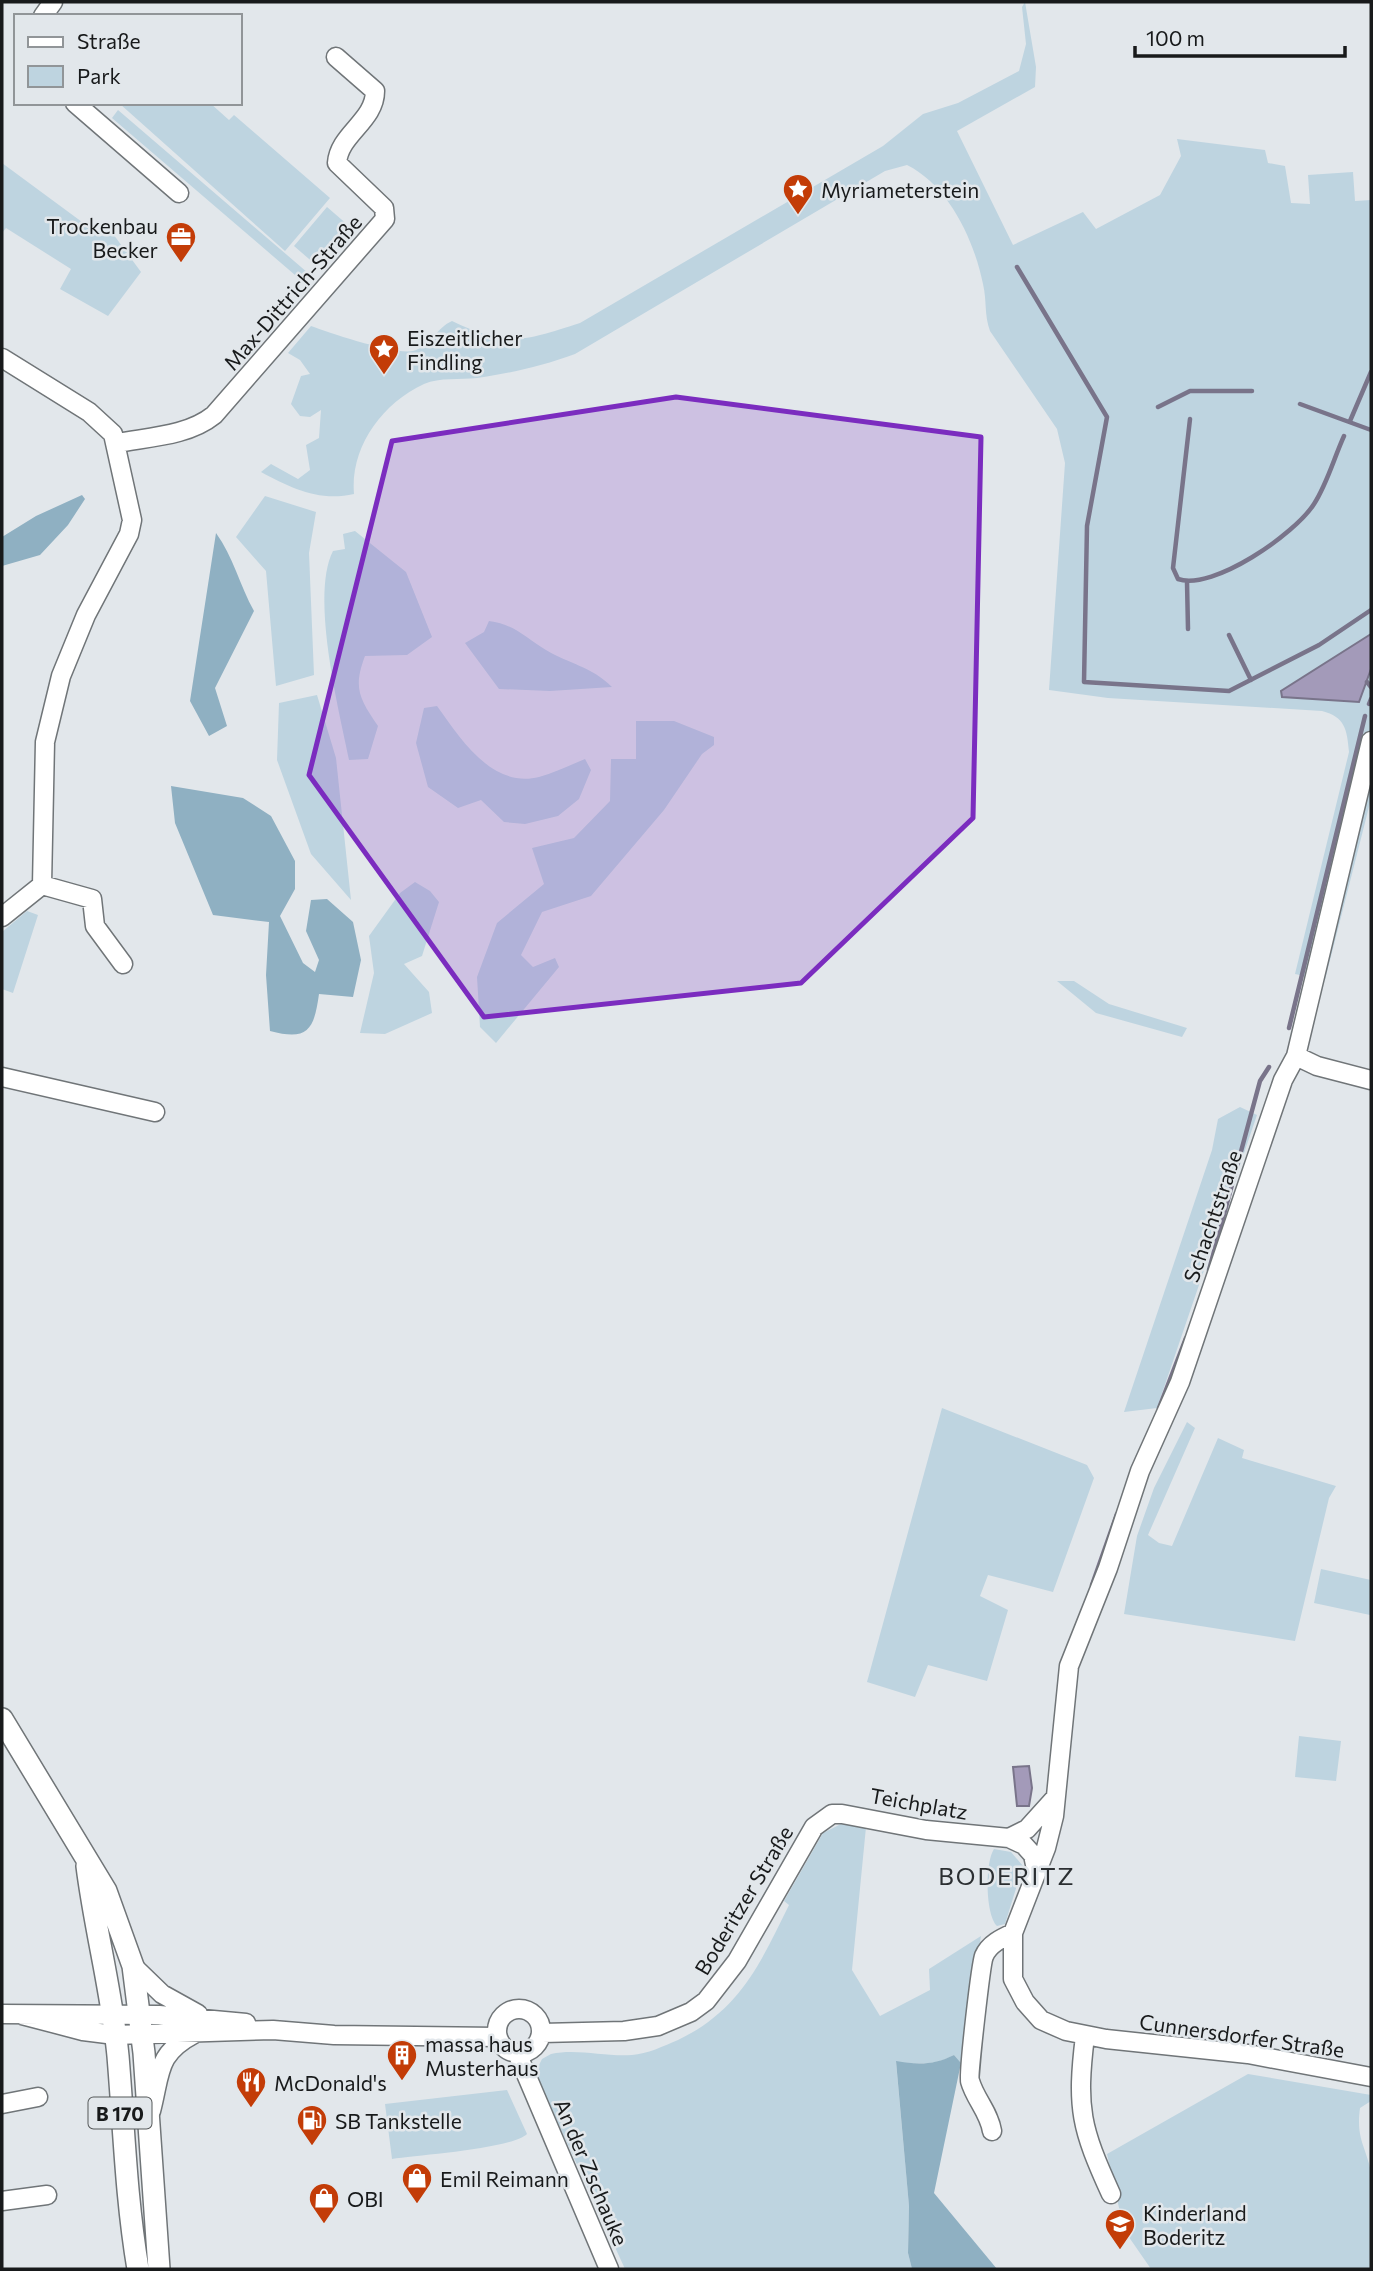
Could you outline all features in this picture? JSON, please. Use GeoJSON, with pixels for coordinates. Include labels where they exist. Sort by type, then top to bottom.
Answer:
{"type":"FeatureCollection","features":[{"type":"Feature","properties":{"kind":"main road","name":"B 170"},"geometry":{"type":"LineString","coordinates":[[2,1718],[61,1812],[87,1864],[106,1891],[133,1966],[149,2121],[159,2269]]}},
{"type":"Feature","properties":{"kind":"main road","name":"B 170"},"geometry":{"type":"LineString","coordinates":[[87,1864],[93,1913],[114,2026],[126,2196],[138,2269]]}},
{"type":"Feature","properties":{"kind":"street","name":"Max-Dittrich-Straße"},"geometry":{"type":"LineString","coordinates":[[117,443],[188,429],[214,415],[385,219],[384,208],[337,163],[338,151],[375,106],[375,91],[336,57]]}},
{"type":"Feature","properties":{"kind":"street"},"geometry":{"type":"LineString","coordinates":[[77,105],[179,193]]}},
{"type":"Feature","properties":{"kind":"street"},"geometry":{"type":"LineString","coordinates":[[2,358],[105,424],[117,443],[132,520],[129,534],[86,615],[61,676],[45,742],[42,885]]}},
{"type":"Feature","properties":{"kind":"street","name":"Schachtstraße"},"geometry":{"type":"LineString","coordinates":[[1055,1798],[1069,1666],[1108,1568],[1140,1471],[1180,1382],[1279,1092],[1297,1056],[1371,741]]}},
{"type":"Feature","properties":{"kind":"street"},"geometry":{"type":"LineString","coordinates":[[2,917],[42,885]]}},
{"type":"Feature","properties":{"kind":"street"},"geometry":{"type":"LineString","coordinates":[[42,885],[92,899],[95,926],[123,964]]}},
{"type":"Feature","properties":{"kind":"street"},"geometry":{"type":"LineString","coordinates":[[1297,1056],[1317,1066],[1371,1080]]}},
{"type":"Feature","properties":{"kind":"street"},"geometry":{"type":"LineString","coordinates":[[2,1077],[155,1112]]}},
{"type":"Feature","properties":{"kind":"street"},"geometry":{"type":"LineString","coordinates":[[1009,1838],[1027,1829],[1055,1798]]}},
{"type":"Feature","properties":{"kind":"street"},"geometry":{"type":"LineString","coordinates":[[1055,1798],[1051,1833],[1013,1933],[1013,1979],[1025,2002],[1041,2020],[1085,2036],[1079,2086],[1081,2112],[1088,2142],[1111,2194]]}},
{"type":"Feature","properties":{"kind":"street","name":"Teichplatz"},"geometry":{"type":"LineString","coordinates":[[822,1819],[842,1814],[926,1830],[1009,1838]]}},
{"type":"Feature","properties":{"kind":"street","name":"Boderitzer Straße"},"geometry":{"type":"LineString","coordinates":[[541,2033],[625,2031],[658,2026],[699,2007],[737,1961],[814,1827],[822,1819]]}},
{"type":"Feature","properties":{"kind":"street"},"geometry":{"type":"LineString","coordinates":[[1009,1838],[1024,1845],[1032,1855],[1036,1868]]}},
{"type":"Feature","properties":{"kind":"street"},"geometry":{"type":"LineString","coordinates":[[992,2131],[984,2106],[970,2081],[973,2049],[983,1957],[997,1940],[1013,1933]]}},
{"type":"Feature","properties":{"kind":"street"},"geometry":{"type":"LineString","coordinates":[[133,1966],[200,2025]]}},
{"type":"Feature","properties":{"kind":"street"},"geometry":{"type":"LineString","coordinates":[[514,2009],[531,2011],[537,2017],[541,2033],[534,2048],[517,2053],[501,2045],[497,2037],[500,2019],[514,2009]]}},
{"type":"Feature","properties":{"kind":"street"},"geometry":{"type":"LineString","coordinates":[[2,2014],[46,2012],[114,2026],[200,2025],[334,2035],[497,2037]]}},
{"type":"Feature","properties":{"kind":"street"},"geometry":{"type":"LineString","coordinates":[[149,2121],[162,2062],[176,2043],[200,2025]]}},
{"type":"Feature","properties":{"kind":"street","name":"Cunnersdorfer Straße"},"geometry":{"type":"LineString","coordinates":[[1085,2036],[1248,2054],[1371,2077]]}},
{"type":"Feature","properties":{"kind":"street","name":"An der Zschauke"},"geometry":{"type":"LineString","coordinates":[[517,2053],[609,2269]]}},
{"type":"Feature","properties":{"kind":"street"},"geometry":{"type":"LineString","coordinates":[[2,2104],[38,2097]]}},
{"type":"Feature","properties":{"kind":"street"},"geometry":{"type":"LineString","coordinates":[[2,2201],[47,2195]]}},
{"type":"Feature","properties":{"kind":"highlighted area"},"geometry":{"type":"Polygon","coordinates":[[[676,397],[981,437],[973,818],[801,983],[484,1017],[309,775],[392,441],[676,397]]]}},
{"type":"Feature","properties":{"kind":"green space"},"geometry":{"type":"Polygon","coordinates":[[[1025,2],[1036,67],[1035,87],[957,131],[1013,245],[1083,212],[1096,229],[1160,195],[1181,156],[1177,139],[1265,150],[1268,163],[1285,166],[1291,203],[1310,204],[1308,175],[1353,172],[1355,201],[1371,200],[1371,799],[1325,980],[1295,974],[1349,752],[1343,725],[1336,717],[1322,711],[1108,698],[1049,690],[1065,463],[1057,429],[990,331],[979,267],[957,216],[935,186],[907,165],[885,171],[575,354],[502,374],[430,382],[408,393],[394,403],[371,429],[357,460],[354,494],[317,495],[294,488],[261,472],[271,464],[298,479],[310,470],[306,445],[319,438],[321,410],[310,417],[300,416],[291,404],[301,376],[310,374],[300,360],[288,353],[311,326],[362,343],[392,350],[413,351],[452,321],[488,335],[516,339],[580,323],[883,146],[923,114],[958,103],[1019,71],[1026,44],[1022,7],[1025,2]]]}},
{"type":"Feature","properties":{"kind":"green space"},"geometry":{"type":"Polygon","coordinates":[[[121,105],[212,105],[229,120],[234,115],[330,198],[285,251],[121,105]]]}},
{"type":"Feature","properties":{"kind":"green space"},"geometry":{"type":"Polygon","coordinates":[[[118,110],[308,273],[302,281],[112,118],[118,110]]]}},
{"type":"Feature","properties":{"kind":"green space"},"geometry":{"type":"Polygon","coordinates":[[[2,163],[101,236],[108,227],[141,272],[108,316],[60,289],[71,269],[6,228],[2,233],[2,163]]]}},
{"type":"Feature","properties":{"kind":"green space"},"geometry":{"type":"Polygon","coordinates":[[[327,207],[349,226],[316,265],[294,246],[327,207]]]}},
{"type":"Feature","properties":{"kind":"green space"},"geometry":{"type":"Polygon","coordinates":[[[265,496],[316,512],[309,553],[314,675],[276,686],[266,571],[236,537],[265,496]]]}},
{"type":"Feature","properties":{"kind":"green space"},"geometry":{"type":"Polygon","coordinates":[[[355,531],[406,572],[432,637],[407,655],[365,656],[359,676],[360,692],[366,708],[378,726],[368,759],[349,760],[333,684],[324,596],[333,551],[345,549],[343,534],[355,531]]]}},
{"type":"Feature","properties":{"kind":"green space"},"geometry":{"type":"Polygon","coordinates":[[[489,621],[513,628],[555,655],[596,674],[612,687],[550,691],[499,689],[465,643],[484,632],[489,621]]]}},
{"type":"Feature","properties":{"kind":"green space"},"geometry":{"type":"Polygon","coordinates":[[[317,695],[336,758],[351,900],[311,854],[277,760],[279,703],[317,695]]]}},
{"type":"Feature","properties":{"kind":"green space"},"geometry":{"type":"Polygon","coordinates":[[[437,706],[479,758],[506,775],[522,779],[539,777],[585,759],[591,770],[579,799],[558,816],[525,824],[504,822],[481,800],[458,808],[428,787],[416,743],[424,708],[437,706]]]}},
{"type":"Feature","properties":{"kind":"green space"},"geometry":{"type":"Polygon","coordinates":[[[636,721],[674,721],[714,737],[714,745],[702,754],[664,810],[591,896],[542,912],[521,955],[533,967],[555,958],[559,967],[496,1043],[480,1027],[477,977],[497,923],[544,884],[532,848],[574,838],[610,801],[611,759],[636,759],[636,721]]]}},
{"type":"Feature","properties":{"kind":"green space"},"geometry":{"type":"Polygon","coordinates":[[[415,882],[430,891],[439,902],[422,956],[404,964],[429,992],[432,1013],[385,1034],[360,1033],[374,973],[369,936],[400,893],[415,882]]]}},
{"type":"Feature","properties":{"kind":"green space"},"geometry":{"type":"Polygon","coordinates":[[[27,911],[38,915],[13,993],[2,989],[2,932],[27,911]]]}},
{"type":"Feature","properties":{"kind":"green space"},"geometry":{"type":"Polygon","coordinates":[[[1057,981],[1074,981],[1109,1004],[1187,1028],[1182,1037],[1096,1013],[1057,981]]]}},
{"type":"Feature","properties":{"kind":"green space"},"geometry":{"type":"Polygon","coordinates":[[[1240,1107],[1257,1115],[1157,1408],[1124,1412],[1212,1150],[1218,1119],[1240,1107]]]}},
{"type":"Feature","properties":{"kind":"green space"},"geometry":{"type":"Polygon","coordinates":[[[942,1408],[1087,1465],[1094,1478],[1053,1592],[988,1575],[980,1596],[1008,1610],[987,1681],[928,1665],[915,1697],[867,1682],[942,1408]]]}},
{"type":"Feature","properties":{"kind":"green space"},"geometry":{"type":"Polygon","coordinates":[[[1187,1422],[1195,1428],[1148,1535],[1159,1543],[1172,1546],[1218,1438],[1244,1450],[1242,1458],[1336,1486],[1329,1498],[1295,1641],[1124,1614],[1137,1536],[1154,1488],[1187,1422]]]}},
{"type":"Feature","properties":{"kind":"green space"},"geometry":{"type":"Polygon","coordinates":[[[1321,1569],[1371,1580],[1370,1615],[1314,1603],[1321,1569]]]}},
{"type":"Feature","properties":{"kind":"green space"},"geometry":{"type":"Polygon","coordinates":[[[1299,1736],[1341,1741],[1336,1781],[1295,1777],[1299,1736]]]}},
{"type":"Feature","properties":{"kind":"green space"},"geometry":{"type":"Polygon","coordinates":[[[841,1824],[866,1827],[852,1970],[880,2016],[930,1990],[929,1969],[981,1936],[961,2063],[954,2055],[933,2063],[896,2062],[909,2206],[908,2253],[912,2269],[625,2269],[535,2073],[542,2059],[561,2052],[622,2055],[649,2051],[678,2040],[717,2015],[733,2000],[757,1966],[789,1905],[784,1901],[823,1833],[841,1824]]]}},
{"type":"Feature","properties":{"kind":"green space"},"geometry":{"type":"Polygon","coordinates":[[[994,1849],[1011,1852],[1023,1866],[1005,1924],[997,1926],[988,1900],[989,1865],[994,1849]]]}},
{"type":"Feature","properties":{"kind":"green space"},"geometry":{"type":"Polygon","coordinates":[[[1248,2074],[1371,2095],[1371,2101],[1360,2108],[1359,2118],[1360,2134],[1371,2171],[1371,2269],[1151,2269],[1124,2230],[1107,2154],[1248,2074]]]}},
{"type":"Feature","properties":{"kind":"green space"},"geometry":{"type":"Polygon","coordinates":[[[507,2090],[527,2134],[503,2144],[392,2159],[385,2104],[507,2090]]]}},
{"type":"Feature","properties":{"kind":"shaded area"},"geometry":{"type":"Polygon","coordinates":[[[82,495],[85,499],[68,525],[40,555],[2,566],[2,537],[36,516],[82,495]]]}},
{"type":"Feature","properties":{"kind":"shaded area"},"geometry":{"type":"Polygon","coordinates":[[[216,533],[254,611],[215,688],[227,726],[209,736],[190,701],[216,533]]]}},
{"type":"Feature","properties":{"kind":"shaded area"},"geometry":{"type":"Polygon","coordinates":[[[1371,634],[1371,669],[1359,702],[1282,697],[1281,691],[1371,634]]]}},
{"type":"Feature","properties":{"kind":"shaded area"},"geometry":{"type":"Polygon","coordinates":[[[171,786],[243,798],[271,816],[295,861],[295,889],[280,916],[303,963],[315,972],[319,960],[306,931],[311,900],[327,899],[353,922],[361,960],[353,997],[319,994],[315,1016],[307,1030],[293,1034],[270,1031],[266,975],[269,922],[213,915],[175,823],[171,786]]]}},
{"type":"Feature","properties":{"kind":"shaded area"},"geometry":{"type":"Polygon","coordinates":[[[1029,1766],[1032,1788],[1029,1806],[1017,1806],[1013,1767],[1029,1766]]]}},
{"type":"Feature","properties":{"kind":"shaded area"},"geometry":{"type":"Polygon","coordinates":[[[954,2055],[961,2063],[934,2193],[997,2269],[912,2269],[908,2253],[909,2206],[896,2061],[926,2063],[954,2055]]]}},
{"type":"Feature","properties":{"kind":"waterway"},"geometry":{"type":"LineString","coordinates":[[1017,267],[1107,417],[1087,526],[1084,682],[1229,691],[1319,645],[1371,610]]}},
{"type":"Feature","properties":{"kind":"waterway"},"geometry":{"type":"LineString","coordinates":[[1350,421],[1371,372]]}},
{"type":"Feature","properties":{"kind":"waterway"},"geometry":{"type":"LineString","coordinates":[[1158,407],[1190,391],[1252,391]]}},
{"type":"Feature","properties":{"kind":"waterway"},"geometry":{"type":"LineString","coordinates":[[1300,404],[1371,430]]}},
{"type":"Feature","properties":{"kind":"waterway"},"geometry":{"type":"LineString","coordinates":[[1190,419],[1173,568],[1178,579],[1211,577],[1252,557],[1290,530],[1319,496],[1344,436]]}},
{"type":"Feature","properties":{"kind":"waterway"},"geometry":{"type":"LineString","coordinates":[[1187,582],[1188,629]]}},
{"type":"Feature","properties":{"kind":"waterway"},"geometry":{"type":"LineString","coordinates":[[1229,635],[1251,680]]}},
{"type":"Feature","properties":{"kind":"waterway"},"geometry":{"type":"LineString","coordinates":[[1367,682],[1371,687]]}},
{"type":"Feature","properties":{"kind":"waterway"},"geometry":{"type":"LineString","coordinates":[[1369,704],[1371,699]]}},
{"type":"Feature","properties":{"kind":"waterway"},"geometry":{"type":"LineString","coordinates":[[1289,1028],[1365,716]]}},
{"type":"Feature","properties":{"kind":"waterway"},"geometry":{"type":"LineString","coordinates":[[1209,1270],[1260,1081],[1269,1067]]}},
{"type":"Feature","properties":{"kind":"waterway"},"geometry":{"type":"LineString","coordinates":[[1159,1408],[1186,1338]]}},
{"type":"Feature","properties":{"kind":"waterway"},"geometry":{"type":"LineString","coordinates":[[1092,1585],[1117,1514]]}},
{"type":"Feature","properties":{"kind":"place","name":"Myriameterstein"},"geometry":{"type":"Point","coordinates":[798,216]}},
{"type":"Feature","properties":{"kind":"place","name":"Trockenbau Becker"},"geometry":{"type":"Point","coordinates":[181,264]}},
{"type":"Feature","properties":{"kind":"place","name":"Eiszeitlicher Findling"},"geometry":{"type":"Point","coordinates":[384,376]}},
{"type":"Feature","properties":{"kind":"place","name":"massa haus Musterhaus"},"geometry":{"type":"Point","coordinates":[402,2082]}},
{"type":"Feature","properties":{"kind":"place","name":"McDonald's"},"geometry":{"type":"Point","coordinates":[251,2109]}},
{"type":"Feature","properties":{"kind":"place","name":"SB Tankstelle"},"geometry":{"type":"Point","coordinates":[312,2147]}},
{"type":"Feature","properties":{"kind":"place","name":"Emil Reimann"},"geometry":{"type":"Point","coordinates":[417,2205]}},
{"type":"Feature","properties":{"kind":"place","name":"OBI"},"geometry":{"type":"Point","coordinates":[324,2225]}},
{"type":"Feature","properties":{"kind":"place","name":"Kinderland Boderitz"},"geometry":{"type":"Point","coordinates":[1120,2251]}},
{"type":"Feature","properties":{"kind":"district","name":"BODERITZ"},"geometry":{"type":"Point","coordinates":[1007,1875]}}]}
